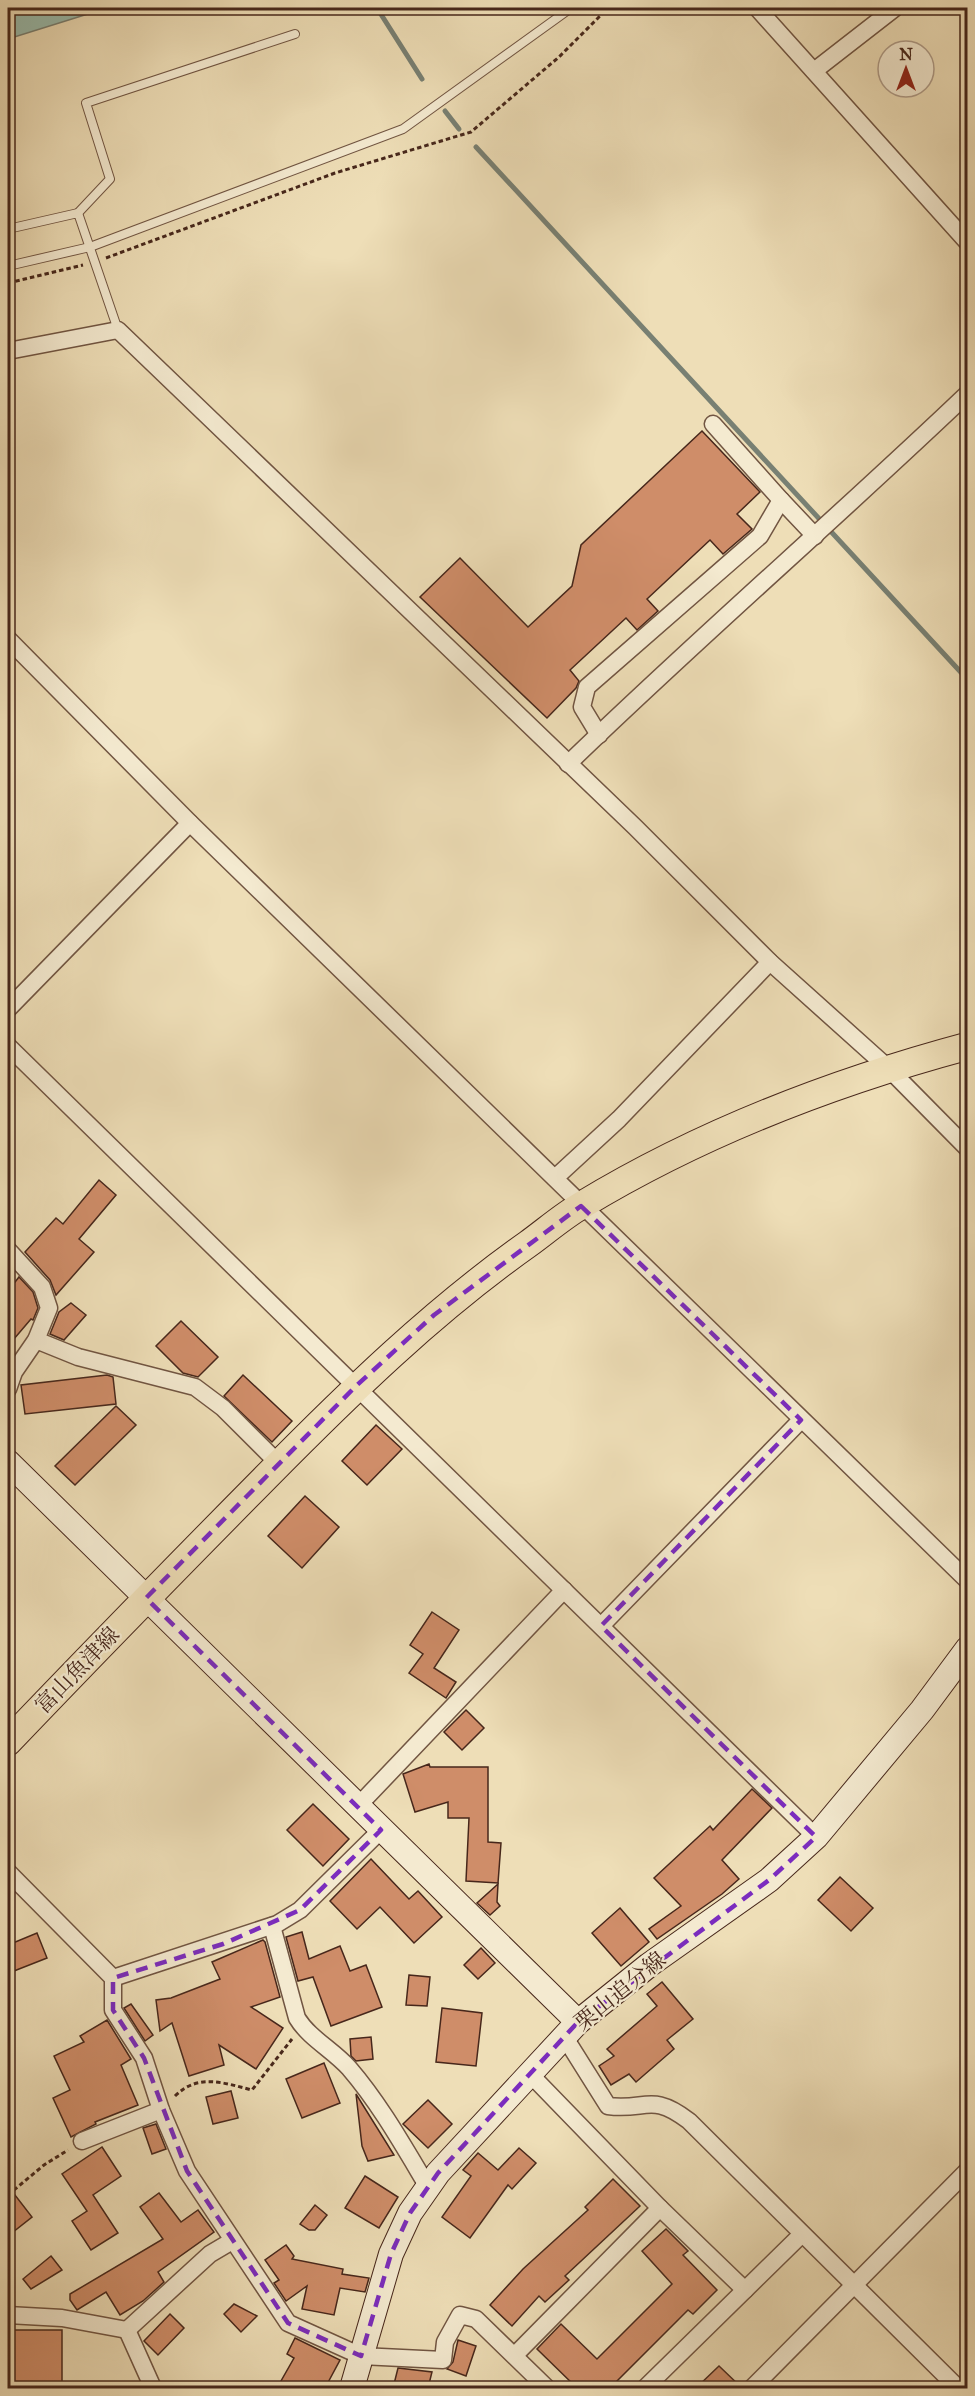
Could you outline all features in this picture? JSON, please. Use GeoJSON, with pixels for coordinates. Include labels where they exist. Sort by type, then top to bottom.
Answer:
{"type":"FeatureCollection","features":[{"type":"Feature","properties":{"kind":"main road","name":"富山魚津線"},"geometry":{"type":"LineString","coordinates":[[8,1742],[146,1598],[356,1386],[434,1315],[580,1206],[681,1151],[759,1117],[887,1068],[968,1046]]}},
{"type":"Feature","properties":{"kind":"main road"},"geometry":{"type":"LineString","coordinates":[[8,1462],[381,1830],[571,2029]]}},
{"type":"Feature","properties":{"kind":"main road","name":"栗山追分線"},"geometry":{"type":"LineString","coordinates":[[352,2388],[391,2253],[410,2213],[428,2187],[571,2029],[649,1965],[769,1880],[816,1837],[922,1710],[968,1648]]}},
{"type":"Feature","properties":{"kind":"street"},"geometry":{"type":"LineString","coordinates":[[757,8],[968,243]]}},
{"type":"Feature","properties":{"kind":"street"},"geometry":{"type":"LineString","coordinates":[[814,71],[895,8]]}},
{"type":"Feature","properties":{"kind":"street"},"geometry":{"type":"LineString","coordinates":[[8,351],[118,330],[770,962],[887,1068],[968,1149]]}},
{"type":"Feature","properties":{"kind":"street"},"geometry":{"type":"LineString","coordinates":[[568,764],[968,393]]}},
{"type":"Feature","properties":{"kind":"street"},"geometry":{"type":"LineString","coordinates":[[713,424],[814,536]]}},
{"type":"Feature","properties":{"kind":"street"},"geometry":{"type":"LineString","coordinates":[[598,735],[582,706],[587,687],[759,536],[781,500]]}},
{"type":"Feature","properties":{"kind":"street"},"geometry":{"type":"LineString","coordinates":[[8,639],[190,823],[555,1178],[580,1206],[968,1581]]}},
{"type":"Feature","properties":{"kind":"street"},"geometry":{"type":"LineString","coordinates":[[8,1009],[190,823]]}},
{"type":"Feature","properties":{"kind":"street"},"geometry":{"type":"LineString","coordinates":[[555,1178],[619,1119],[770,962]]}},
{"type":"Feature","properties":{"kind":"street"},"geometry":{"type":"LineString","coordinates":[[8,1046],[816,1837]]}},
{"type":"Feature","properties":{"kind":"street"},"geometry":{"type":"LineString","coordinates":[[8,1250],[42,1287],[49,1308],[36,1340],[14,1372],[8,1389]]}},
{"type":"Feature","properties":{"kind":"street"},"geometry":{"type":"LineString","coordinates":[[36,1340],[78,1357],[195,1387],[223,1407],[279,1464]]}},
{"type":"Feature","properties":{"kind":"street"},"geometry":{"type":"LineString","coordinates":[[601,1626],[801,1420]]}},
{"type":"Feature","properties":{"kind":"street"},"geometry":{"type":"LineString","coordinates":[[357,1807],[564,1590]]}},
{"type":"Feature","properties":{"kind":"street"},"geometry":{"type":"LineString","coordinates":[[113,1978],[272,1926],[300,1910],[381,1830]]}},
{"type":"Feature","properties":{"kind":"street"},"geometry":{"type":"LineString","coordinates":[[8,1872],[113,1978],[113,2010],[144,2058],[161,2110],[187,2171],[288,2323],[361,2356],[443,2360],[445,2342],[460,2315],[476,2319],[547,2388]]}},
{"type":"Feature","properties":{"kind":"street"},"geometry":{"type":"LineString","coordinates":[[272,1926],[297,2018],[302,2027],[349,2068],[397,2135],[428,2187]]}},
{"type":"Feature","properties":{"kind":"street"},"geometry":{"type":"LineString","coordinates":[[571,2029],[608,2106],[622,2108],[651,2103],[673,2109],[689,2121],[801,2235],[958,2388]]}},
{"type":"Feature","properties":{"kind":"street"},"geometry":{"type":"LineString","coordinates":[[530,2074],[660,2208],[745,2290]]}},
{"type":"Feature","properties":{"kind":"street"},"geometry":{"type":"LineString","coordinates":[[82,2142],[161,2110]]}},
{"type":"Feature","properties":{"kind":"street"},"geometry":{"type":"LineString","coordinates":[[752,2388],[968,2170]]}},
{"type":"Feature","properties":{"kind":"street"},"geometry":{"type":"LineString","coordinates":[[515,2355],[660,2208]]}},
{"type":"Feature","properties":{"kind":"street"},"geometry":{"type":"LineString","coordinates":[[645,2388],[801,2235]]}},
{"type":"Feature","properties":{"kind":"street"},"geometry":{"type":"LineString","coordinates":[[127,2330],[210,2254],[232,2241]]}},
{"type":"Feature","properties":{"kind":"street"},"geometry":{"type":"LineString","coordinates":[[8,2314],[62,2318],[127,2330]]}},
{"type":"Feature","properties":{"kind":"street"},"geometry":{"type":"LineString","coordinates":[[127,2330],[153,2388]]}},
{"type":"Feature","properties":{"kind":"lane"},"geometry":{"type":"LineString","coordinates":[[8,266],[90,247],[403,129],[571,8]]}},
{"type":"Feature","properties":{"kind":"lane"},"geometry":{"type":"LineString","coordinates":[[8,229],[78,213],[110,179],[86,102],[295,34]]}},
{"type":"Feature","properties":{"kind":"lane"},"geometry":{"type":"LineString","coordinates":[[78,213],[118,330]]}},
{"type":"Feature","properties":{"kind":"path"},"geometry":{"type":"LineString","coordinates":[[161,2110],[181,2090],[210,2080],[252,2090],[302,2027]]}},
{"type":"Feature","properties":{"kind":"path"},"geometry":{"type":"LineString","coordinates":[[8,2195],[44,2165],[82,2142]]}},
{"type":"Feature","properties":{"kind":"highlighted area"},"geometry":{"type":"Polygon","coordinates":[[[581,1206],[801,1420],[601,1626],[816,1837],[769,1880],[578,2022],[438,2173],[410,2213],[391,2254],[361,2356],[288,2323],[187,2171],[144,2058],[113,2010],[113,1978],[223,1944],[300,1910],[381,1830],[146,1598],[356,1386],[434,1315],[581,1206]]]}},
{"type":"Feature","properties":{"kind":"shaded area"},"geometry":{"type":"Polygon","coordinates":[[[8,8],[107,8],[8,39],[8,8]]]}},
{"type":"Feature","properties":{"kind":"building"},"geometry":{"type":"Polygon","coordinates":[[[702,431],[760,492],[737,514],[752,529],[723,554],[710,540],[647,599],[658,611],[637,630],[626,618],[570,670],[579,681],[576,688],[547,718],[420,597],[460,558],[528,627],[572,586],[581,545],[702,431]]]}},
{"type":"Feature","properties":{"kind":"building"},"geometry":{"type":"Polygon","coordinates":[[[99,1180],[116,1195],[79,1239],[94,1252],[56,1295],[50,1280],[25,1252],[56,1218],[63,1224],[99,1180]]]}},
{"type":"Feature","properties":{"kind":"building"},"geometry":{"type":"Polygon","coordinates":[[[19,1277],[33,1292],[38,1308],[33,1320],[31,1319],[8,1346],[8,1291],[19,1277]]]}},
{"type":"Feature","properties":{"kind":"building"},"geometry":{"type":"Polygon","coordinates":[[[71,1303],[86,1315],[64,1340],[50,1334],[59,1312],[71,1303]]]}},
{"type":"Feature","properties":{"kind":"building"},"geometry":{"type":"Polygon","coordinates":[[[181,1321],[218,1357],[198,1377],[183,1373],[156,1346],[181,1321]]]}},
{"type":"Feature","properties":{"kind":"building"},"geometry":{"type":"Polygon","coordinates":[[[107,1375],[113,1377],[116,1404],[25,1414],[21,1385],[107,1375]]]}},
{"type":"Feature","properties":{"kind":"building"},"geometry":{"type":"Polygon","coordinates":[[[243,1375],[292,1421],[272,1442],[224,1396],[243,1375]]]}},
{"type":"Feature","properties":{"kind":"building"},"geometry":{"type":"Polygon","coordinates":[[[116,1406],[136,1425],[75,1485],[55,1466],[116,1406]]]}},
{"type":"Feature","properties":{"kind":"building"},"geometry":{"type":"Polygon","coordinates":[[[376,1425],[402,1449],[367,1485],[342,1461],[376,1425]]]}},
{"type":"Feature","properties":{"kind":"building"},"geometry":{"type":"Polygon","coordinates":[[[305,1496],[339,1527],[302,1568],[268,1536],[305,1496]]]}},
{"type":"Feature","properties":{"kind":"building"},"geometry":{"type":"Polygon","coordinates":[[[432,1612],[459,1630],[434,1668],[456,1682],[446,1698],[409,1673],[423,1654],[410,1645],[432,1612]]]}},
{"type":"Feature","properties":{"kind":"building"},"geometry":{"type":"Polygon","coordinates":[[[466,1710],[484,1728],[462,1750],[444,1732],[466,1710]]]}},
{"type":"Feature","properties":{"kind":"building"},"geometry":{"type":"Polygon","coordinates":[[[429,1764],[430,1767],[488,1767],[488,1842],[501,1843],[498,1883],[466,1881],[469,1818],[448,1818],[448,1802],[415,1812],[403,1774],[429,1764]]]}},
{"type":"Feature","properties":{"kind":"building"},"geometry":{"type":"Polygon","coordinates":[[[752,1789],[772,1808],[722,1860],[739,1879],[722,1894],[657,1939],[649,1929],[681,1906],[654,1878],[710,1826],[713,1830],[752,1789]]]}},
{"type":"Feature","properties":{"kind":"building"},"geometry":{"type":"Polygon","coordinates":[[[313,1804],[349,1839],[323,1866],[287,1830],[313,1804]]]}},
{"type":"Feature","properties":{"kind":"building"},"geometry":{"type":"Polygon","coordinates":[[[371,1859],[409,1899],[418,1891],[442,1917],[414,1943],[380,1907],[357,1929],[330,1901],[371,1859]]]}},
{"type":"Feature","properties":{"kind":"building"},"geometry":{"type":"Polygon","coordinates":[[[840,1877],[873,1908],[851,1931],[818,1900],[840,1877]]]}},
{"type":"Feature","properties":{"kind":"building"},"geometry":{"type":"Polygon","coordinates":[[[498,1884],[497,1902],[500,1906],[490,1915],[477,1903],[498,1884]]]}},
{"type":"Feature","properties":{"kind":"building"},"geometry":{"type":"Polygon","coordinates":[[[620,1908],[649,1942],[621,1966],[592,1933],[620,1908]]]}},
{"type":"Feature","properties":{"kind":"building"},"geometry":{"type":"Polygon","coordinates":[[[302,1932],[309,1959],[340,1946],[350,1971],[366,1965],[382,2007],[331,2026],[313,1977],[298,1981],[286,1937],[302,1932]]]}},
{"type":"Feature","properties":{"kind":"building"},"geometry":{"type":"Polygon","coordinates":[[[37,1933],[47,1958],[14,1971],[8,1955],[8,1945],[37,1933]]]}},
{"type":"Feature","properties":{"kind":"building"},"geometry":{"type":"Polygon","coordinates":[[[263,1940],[280,1997],[251,2007],[283,2028],[256,2069],[219,2045],[224,2065],[189,2076],[172,2023],[160,2031],[156,2000],[171,1998],[220,1979],[212,1962],[263,1940]]]}},
{"type":"Feature","properties":{"kind":"building"},"geometry":{"type":"Polygon","coordinates":[[[481,1948],[495,1963],[478,1979],[464,1965],[481,1948]]]}},
{"type":"Feature","properties":{"kind":"building"},"geometry":{"type":"Polygon","coordinates":[[[409,1975],[430,1977],[427,2006],[406,2005],[409,1975]]]}},
{"type":"Feature","properties":{"kind":"building"},"geometry":{"type":"Polygon","coordinates":[[[662,1982],[693,2019],[667,2040],[674,2049],[636,2082],[629,2074],[611,2085],[599,2066],[614,2056],[607,2049],[657,2006],[647,1994],[662,1982]]]}},
{"type":"Feature","properties":{"kind":"building"},"geometry":{"type":"Polygon","coordinates":[[[131,2004],[153,2035],[145,2041],[124,2008],[131,2004]]]}},
{"type":"Feature","properties":{"kind":"building"},"geometry":{"type":"Polygon","coordinates":[[[442,2008],[482,2013],[476,2066],[436,2062],[442,2008]]]}},
{"type":"Feature","properties":{"kind":"building"},"geometry":{"type":"Polygon","coordinates":[[[107,2020],[131,2059],[121,2065],[138,2105],[95,2122],[96,2124],[71,2137],[53,2098],[70,2090],[54,2056],[84,2042],[80,2036],[107,2020]]]}},
{"type":"Feature","properties":{"kind":"building"},"geometry":{"type":"Polygon","coordinates":[[[371,2037],[373,2059],[356,2061],[351,2056],[350,2039],[371,2037]]]}},
{"type":"Feature","properties":{"kind":"building"},"geometry":{"type":"Polygon","coordinates":[[[324,2063],[340,2103],[302,2118],[286,2079],[324,2063]]]}},
{"type":"Feature","properties":{"kind":"building"},"geometry":{"type":"Polygon","coordinates":[[[231,2091],[238,2118],[213,2124],[206,2097],[231,2091]]]}},
{"type":"Feature","properties":{"kind":"building"},"geometry":{"type":"Polygon","coordinates":[[[356,2094],[394,2155],[368,2161],[362,2146],[356,2094]]]}},
{"type":"Feature","properties":{"kind":"building"},"geometry":{"type":"Polygon","coordinates":[[[428,2100],[452,2124],[428,2148],[403,2124],[428,2100]]]}},
{"type":"Feature","properties":{"kind":"building"},"geometry":{"type":"Polygon","coordinates":[[[156,2124],[166,2149],[152,2154],[143,2128],[156,2124]]]}},
{"type":"Feature","properties":{"kind":"building"},"geometry":{"type":"Polygon","coordinates":[[[102,2147],[121,2176],[93,2195],[118,2233],[91,2250],[72,2221],[87,2211],[62,2174],[102,2147]]]}},
{"type":"Feature","properties":{"kind":"building"},"geometry":{"type":"Polygon","coordinates":[[[519,2148],[536,2163],[512,2189],[508,2185],[470,2238],[442,2217],[471,2176],[463,2170],[478,2153],[498,2170],[519,2148]]]}},
{"type":"Feature","properties":{"kind":"building"},"geometry":{"type":"Polygon","coordinates":[[[365,2176],[398,2197],[379,2228],[345,2208],[365,2176]]]}},
{"type":"Feature","properties":{"kind":"building"},"geometry":{"type":"Polygon","coordinates":[[[613,2179],[640,2206],[565,2276],[569,2280],[545,2302],[539,2296],[512,2326],[490,2305],[523,2269],[588,2210],[585,2207],[613,2179]]]}},
{"type":"Feature","properties":{"kind":"building"},"geometry":{"type":"Polygon","coordinates":[[[8,2186],[32,2217],[8,2236],[8,2186]]]}},
{"type":"Feature","properties":{"kind":"building"},"geometry":{"type":"Polygon","coordinates":[[[159,2193],[181,2222],[198,2210],[214,2232],[158,2272],[164,2282],[143,2301],[120,2315],[106,2292],[77,2310],[70,2300],[70,2294],[163,2239],[140,2207],[159,2193]]]}},
{"type":"Feature","properties":{"kind":"building"},"geometry":{"type":"Polygon","coordinates":[[[315,2205],[327,2215],[315,2230],[309,2230],[300,2224],[315,2205]]]}},
{"type":"Feature","properties":{"kind":"building"},"geometry":{"type":"Polygon","coordinates":[[[666,2229],[688,2251],[683,2255],[717,2290],[693,2314],[688,2310],[610,2388],[577,2388],[537,2349],[561,2324],[597,2359],[672,2284],[642,2251],[666,2229]]]}},
{"type":"Feature","properties":{"kind":"building"},"geometry":{"type":"Polygon","coordinates":[[[286,2245],[294,2256],[292,2259],[343,2269],[342,2274],[369,2278],[365,2292],[340,2288],[334,2315],[302,2309],[307,2286],[286,2301],[274,2283],[279,2280],[265,2260],[286,2245]]]}},
{"type":"Feature","properties":{"kind":"building"},"geometry":{"type":"Polygon","coordinates":[[[51,2256],[62,2270],[31,2289],[23,2279],[51,2256]]]}},
{"type":"Feature","properties":{"kind":"building"},"geometry":{"type":"Polygon","coordinates":[[[234,2304],[257,2316],[241,2332],[224,2314],[234,2304]]]}},
{"type":"Feature","properties":{"kind":"building"},"geometry":{"type":"Polygon","coordinates":[[[170,2314],[184,2328],[158,2355],[144,2341],[170,2314]]]}},
{"type":"Feature","properties":{"kind":"building"},"geometry":{"type":"Polygon","coordinates":[[[8,2330],[62,2330],[62,2388],[8,2388],[8,2330]]]}},
{"type":"Feature","properties":{"kind":"building"},"geometry":{"type":"Polygon","coordinates":[[[295,2338],[340,2360],[325,2388],[277,2388],[294,2358],[287,2354],[295,2338]]]}},
{"type":"Feature","properties":{"kind":"building"},"geometry":{"type":"Polygon","coordinates":[[[458,2340],[476,2346],[466,2376],[447,2369],[453,2362],[458,2340]]]}},
{"type":"Feature","properties":{"kind":"building"},"geometry":{"type":"Polygon","coordinates":[[[719,2366],[742,2388],[696,2388],[719,2366]]]}},
{"type":"Feature","properties":{"kind":"building"},"geometry":{"type":"Polygon","coordinates":[[[398,2368],[432,2372],[428,2388],[393,2388],[398,2368]]]}},
{"type":"Feature","properties":{"kind":"waterway"},"geometry":{"type":"LineString","coordinates":[[377,8],[422,79]]}},
{"type":"Feature","properties":{"kind":"waterway"},"geometry":{"type":"LineString","coordinates":[[445,111],[459,129]]}},
{"type":"Feature","properties":{"kind":"waterway"},"geometry":{"type":"LineString","coordinates":[[476,147],[968,680]]}}]}
